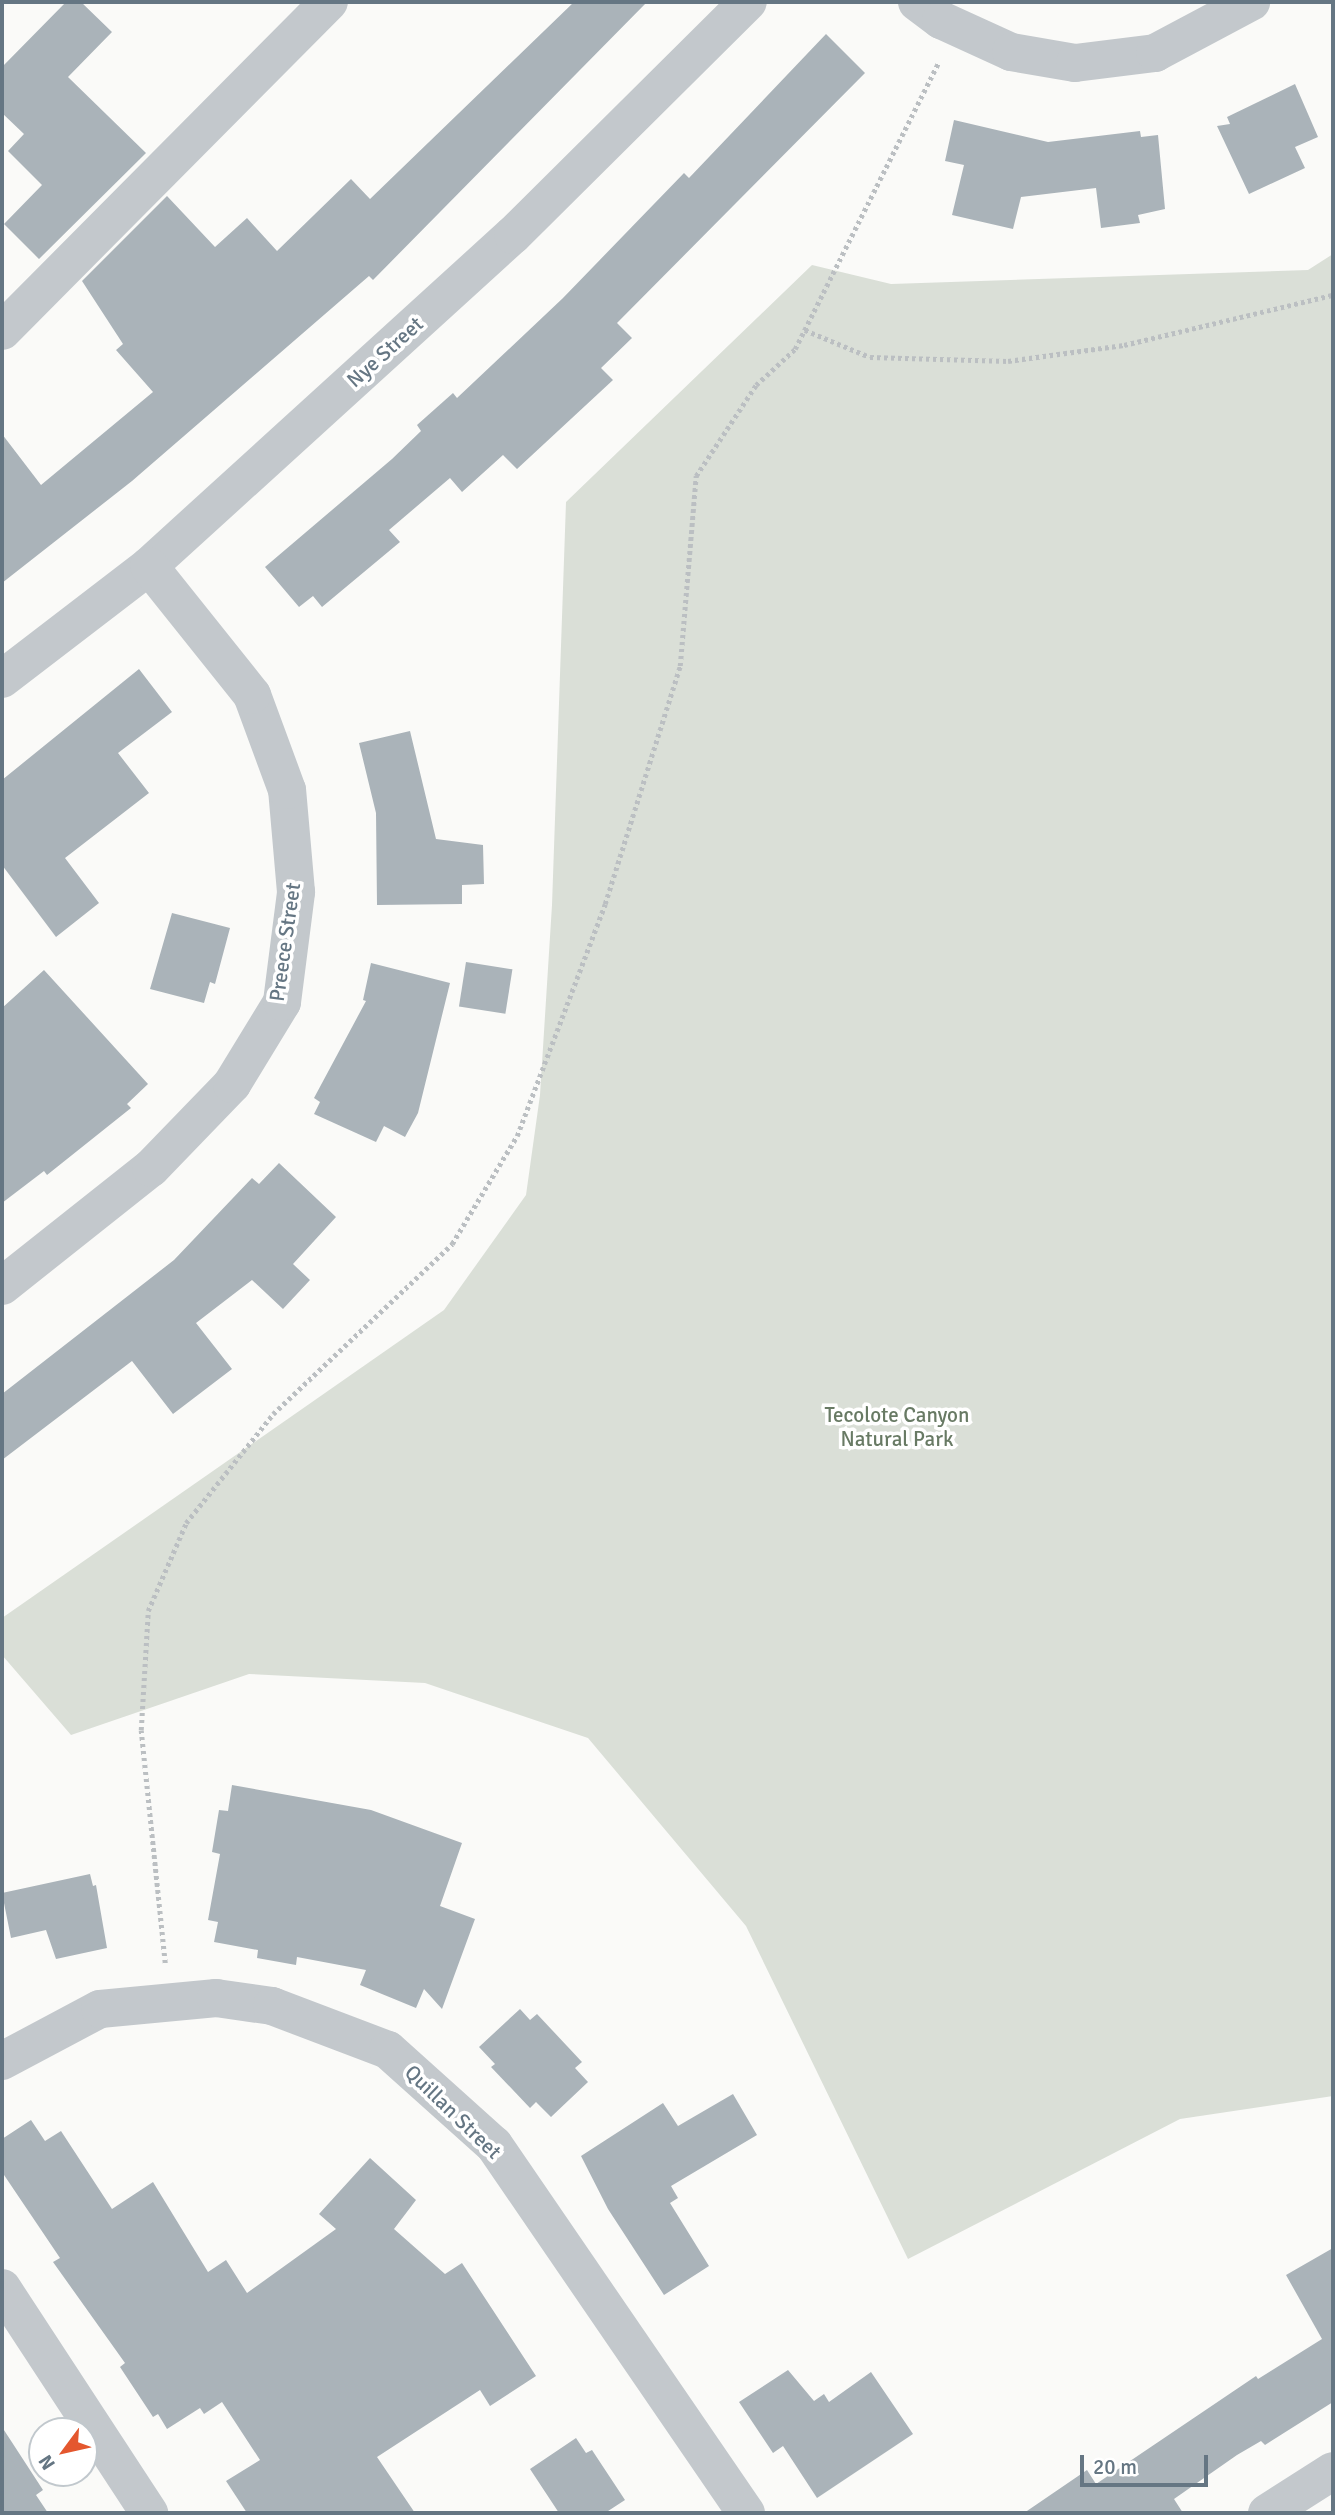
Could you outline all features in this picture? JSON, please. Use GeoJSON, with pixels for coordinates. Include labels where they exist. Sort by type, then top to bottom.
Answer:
{"type":"FeatureCollection","features":[{"type":"Feature","properties":{"kind":"street"},"geometry":{"type":"LineString","coordinates":[[2,331],[329,2]]}},
{"type":"Feature","properties":{"kind":"street","name":"Nye Street"},"geometry":{"type":"LineString","coordinates":[[2,679],[149,566],[513,235],[748,2]]}},
{"type":"Feature","properties":{"kind":"street"},"geometry":{"type":"LineString","coordinates":[[917,2],[956,28],[1011,52],[1045,61],[1118,60],[1155,53],[1251,2]]}},
{"type":"Feature","properties":{"kind":"street","name":"Preece Street"},"geometry":{"type":"LineString","coordinates":[[2,1286],[152,1168],[232,1084],[282,1002],[296,892],[287,790],[252,695],[149,566]]}},
{"type":"Feature","properties":{"kind":"street","name":"Quillan Street"},"geometry":{"type":"LineString","coordinates":[[2,2061],[100,2009],[216,1998],[272,2006],[388,2050],[495,2145],[746,2513]]}},
{"type":"Feature","properties":{"kind":"street"},"geometry":{"type":"LineString","coordinates":[[2,2288],[149,2513]]}},
{"type":"Feature","properties":{"kind":"street"},"geometry":{"type":"LineString","coordinates":[[1267,2513],[1333,2471]]}},
{"type":"Feature","properties":{"kind":"path"},"geometry":{"type":"LineString","coordinates":[[168,2003],[141,1730],[148,1611],[186,1523],[274,1414],[452,1244],[517,1136],[605,904],[680,666],[696,476],[756,385],[795,349],[956,28]]}},
{"type":"Feature","properties":{"kind":"path"},"geometry":{"type":"LineString","coordinates":[[805,330],[870,357],[906,361],[1008,361],[1124,345],[1333,295]]}},
{"type":"Feature","properties":{"kind":"green space","name":"Tecolote Canyon Natural Park"},"geometry":{"type":"Polygon","coordinates":[[[1333,254],[1333,2096],[1180,2119],[908,2259],[746,1926],[588,1738],[425,1683],[249,1674],[71,1735],[2,1655],[2,1618],[444,1310],[526,1195],[540,1095],[552,905],[566,502],[812,265],[891,284],[1308,270],[1333,254]]]}},
{"type":"Feature","properties":{"kind":"building"},"geometry":{"type":"Polygon","coordinates":[[[66,2],[81,2],[112,32],[68,77],[146,153],[39,259],[4,224],[42,185],[8,151],[24,134],[2,113],[2,67],[66,2]]]}},
{"type":"Feature","properties":{"kind":"building"},"geometry":{"type":"Polygon","coordinates":[[[574,2],[647,2],[373,280],[369,276],[132,481],[2,583],[2,434],[41,485],[153,392],[116,350],[123,344],[82,281],[167,196],[215,247],[247,218],[277,251],[351,179],[370,199],[574,2]]]}},
{"type":"Feature","properties":{"kind":"building"},"geometry":{"type":"Polygon","coordinates":[[[826,34],[865,73],[617,323],[632,338],[601,368],[613,380],[517,469],[503,455],[462,492],[450,478],[389,530],[400,542],[322,607],[313,596],[299,607],[265,567],[392,459],[421,431],[417,425],[453,393],[457,398],[563,298],[684,173],[689,178],[826,34]]]}},
{"type":"Feature","properties":{"kind":"building"},"geometry":{"type":"Polygon","coordinates":[[[1295,84],[1318,137],[1295,147],[1305,168],[1249,194],[1217,126],[1230,124],[1227,117],[1295,84]]]}},
{"type":"Feature","properties":{"kind":"building"},"geometry":{"type":"Polygon","coordinates":[[[954,120],[1048,142],[1140,131],[1141,137],[1158,135],[1165,209],[1138,215],[1140,223],[1101,228],[1096,188],[1021,197],[1013,229],[952,215],[964,165],[945,161],[954,120]]]}},
{"type":"Feature","properties":{"kind":"building"},"geometry":{"type":"Polygon","coordinates":[[[139,669],[172,712],[118,753],[149,793],[65,858],[99,903],[56,937],[2,865],[2,780],[139,669]]]}},
{"type":"Feature","properties":{"kind":"building"},"geometry":{"type":"Polygon","coordinates":[[[410,731],[436,839],[483,845],[484,884],[462,885],[462,904],[377,905],[376,813],[359,743],[410,731]]]}},
{"type":"Feature","properties":{"kind":"building"},"geometry":{"type":"Polygon","coordinates":[[[172,913],[230,928],[215,984],[210,982],[204,1003],[150,989],[172,913]]]}},
{"type":"Feature","properties":{"kind":"building"},"geometry":{"type":"Polygon","coordinates":[[[466,962],[512,969],[505,1014],[459,1006],[466,962]]]}},
{"type":"Feature","properties":{"kind":"building"},"geometry":{"type":"Polygon","coordinates":[[[371,963],[450,983],[418,1113],[405,1137],[384,1126],[376,1142],[314,1114],[320,1102],[314,1098],[366,1001],[363,1000],[371,963]]]}},
{"type":"Feature","properties":{"kind":"building"},"geometry":{"type":"Polygon","coordinates":[[[44,970],[148,1084],[127,1104],[131,1108],[47,1175],[44,1171],[2,1203],[2,1008],[44,970]]]}},
{"type":"Feature","properties":{"kind":"building"},"geometry":{"type":"Polygon","coordinates":[[[279,1163],[336,1217],[293,1264],[310,1280],[283,1309],[252,1280],[196,1323],[232,1369],[173,1414],[132,1361],[2,1460],[2,1394],[174,1260],[252,1178],[259,1184],[279,1163]]]}},
{"type":"Feature","properties":{"kind":"building"},"geometry":{"type":"Polygon","coordinates":[[[232,1785],[371,1810],[462,1843],[440,1906],[475,1919],[442,2009],[424,1989],[416,2008],[360,1985],[366,1970],[297,1957],[296,1965],[257,1958],[258,1950],[214,1942],[218,1922],[208,1920],[220,1854],[212,1852],[219,1810],[228,1811],[232,1785]]]}},
{"type":"Feature","properties":{"kind":"building"},"geometry":{"type":"Polygon","coordinates":[[[90,1874],[93,1886],[96,1885],[107,1948],[56,1959],[46,1930],[11,1938],[2,1893],[90,1874]]]}},
{"type":"Feature","properties":{"kind":"building"},"geometry":{"type":"Polygon","coordinates":[[[520,2009],[530,2020],[537,2014],[582,2062],[575,2068],[588,2082],[551,2117],[536,2102],[530,2108],[491,2067],[495,2064],[479,2047],[520,2009]]]}},
{"type":"Feature","properties":{"kind":"building"},"geometry":{"type":"Polygon","coordinates":[[[733,2094],[757,2135],[671,2186],[678,2198],[670,2203],[709,2266],[664,2295],[608,2209],[581,2156],[663,2103],[678,2126],[733,2094]]]}},
{"type":"Feature","properties":{"kind":"building"},"geometry":{"type":"Polygon","coordinates":[[[31,2120],[45,2141],[61,2131],[112,2209],[153,2182],[208,2272],[226,2260],[247,2293],[336,2229],[319,2214],[370,2158],[416,2200],[394,2229],[445,2274],[462,2263],[536,2376],[490,2406],[480,2390],[377,2457],[415,2513],[247,2513],[226,2481],[260,2460],[222,2402],[204,2414],[200,2408],[167,2429],[158,2414],[153,2417],[120,2367],[125,2363],[53,2262],[60,2258],[2,2172],[2,2139],[31,2120]]]}},
{"type":"Feature","properties":{"kind":"building"},"geometry":{"type":"Polygon","coordinates":[[[1333,2248],[1333,2402],[1265,2445],[1261,2441],[1237,2455],[1174,2499],[1183,2513],[1024,2513],[1087,2470],[1096,2484],[1256,2376],[1258,2379],[1322,2339],[1286,2275],[1333,2248]]]}},
{"type":"Feature","properties":{"kind":"building"},"geometry":{"type":"Polygon","coordinates":[[[788,2370],[814,2401],[824,2394],[829,2402],[871,2372],[913,2434],[817,2498],[783,2446],[773,2453],[739,2402],[788,2370]]]}},
{"type":"Feature","properties":{"kind":"building"},"geometry":{"type":"Polygon","coordinates":[[[2,2427],[28,2467],[28,2487],[41,2487],[43,2490],[36,2495],[48,2513],[2,2513],[2,2427]]]}},
{"type":"Feature","properties":{"kind":"building"},"geometry":{"type":"Polygon","coordinates":[[[576,2438],[586,2453],[592,2450],[625,2500],[605,2513],[559,2513],[530,2469],[576,2438]]]}}]}
